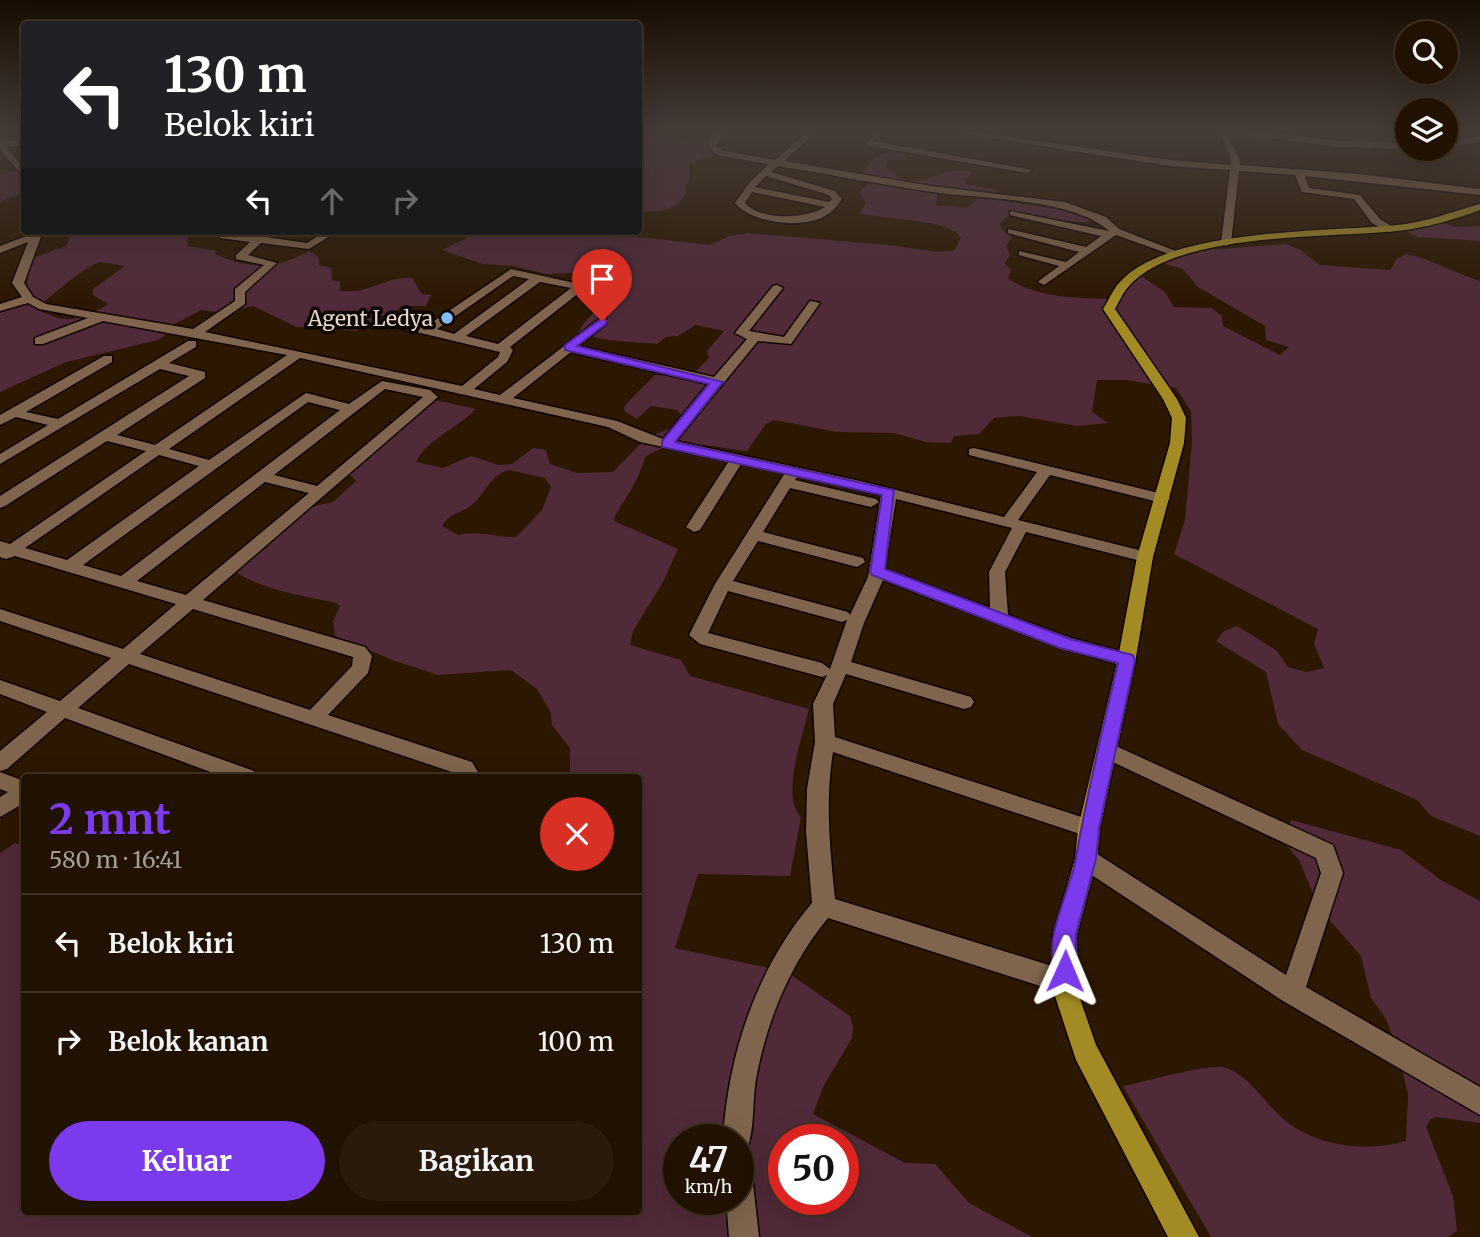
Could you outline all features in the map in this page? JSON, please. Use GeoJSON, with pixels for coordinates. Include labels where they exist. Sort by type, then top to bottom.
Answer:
{"type":"FeatureCollection","features":[{"type":"Feature","properties":{"kind":"main road"},"geometry":{"type":"LineString","coordinates":[[1184,1237],[1085,1051],[1065,982],[1065,934],[1086,859],[1089,828],[1127,660],[1145,557],[1177,443],[1179,418],[1170,399],[1109,309],[1114,291],[1128,278],[1176,253],[1226,243],[1430,223],[1480,207]]}},
{"type":"Feature","properties":{"kind":"street"},"geometry":{"type":"LineString","coordinates":[[815,188],[837,197],[833,206],[808,220],[747,211],[740,203],[751,189],[833,206]]}},
{"type":"Feature","properties":{"kind":"street"},"geometry":{"type":"LineString","coordinates":[[940,188],[1083,209],[1102,219],[1113,233]]}},
{"type":"Feature","properties":{"kind":"street"},"geometry":{"type":"LineString","coordinates":[[1226,243],[1234,188]]}},
{"type":"Feature","properties":{"kind":"street"},"geometry":{"type":"LineString","coordinates":[[1305,188],[1357,197],[1376,221],[1389,229]]}},
{"type":"Feature","properties":{"kind":"street"},"geometry":{"type":"LineString","coordinates":[[1446,188],[1480,192]]}},
{"type":"Feature","properties":{"kind":"street"},"geometry":{"type":"LineString","coordinates":[[1007,198],[1013,189]]}},
{"type":"Feature","properties":{"kind":"street"},"geometry":{"type":"LineString","coordinates":[[1013,213],[1113,233],[1176,253]]}},
{"type":"Feature","properties":{"kind":"street"},"geometry":{"type":"LineString","coordinates":[[1012,231],[1088,251]]}},
{"type":"Feature","properties":{"kind":"street"},"geometry":{"type":"LineString","coordinates":[[1044,282],[1113,233]]}},
{"type":"Feature","properties":{"kind":"street"},"geometry":{"type":"LineString","coordinates":[[0,250],[33,235]]}},
{"type":"Feature","properties":{"kind":"street"},"geometry":{"type":"LineString","coordinates":[[35,235],[18,282],[29,299],[52,310],[297,354],[612,424],[645,439],[738,458],[871,502]]}},
{"type":"Feature","properties":{"kind":"street"},"geometry":{"type":"LineString","coordinates":[[225,235],[309,246],[327,235]]}},
{"type":"Feature","properties":{"kind":"street"},"geometry":{"type":"LineString","coordinates":[[194,334],[236,309],[242,302],[239,291],[272,263],[240,257],[258,241]]}},
{"type":"Feature","properties":{"kind":"street"},"geometry":{"type":"LineString","coordinates":[[1023,253],[1066,265]]}},
{"type":"Feature","properties":{"kind":"street"},"geometry":{"type":"LineString","coordinates":[[383,320],[457,337],[503,346],[580,287],[511,273],[428,330]]}},
{"type":"Feature","properties":{"kind":"street"},"geometry":{"type":"LineString","coordinates":[[457,337],[538,278]]}},
{"type":"Feature","properties":{"kind":"street"},"geometry":{"type":"LineString","coordinates":[[777,288],[741,333],[786,341],[814,303]]}},
{"type":"Feature","properties":{"kind":"street"},"geometry":{"type":"LineString","coordinates":[[0,308],[29,299]]}},
{"type":"Feature","properties":{"kind":"street"},"geometry":{"type":"LineString","coordinates":[[39,341],[102,318]]}},
{"type":"Feature","properties":{"kind":"street"},"geometry":{"type":"LineString","coordinates":[[501,401],[602,321]]}},
{"type":"Feature","properties":{"kind":"street"},"geometry":{"type":"LineString","coordinates":[[666,444],[755,337]]}},
{"type":"Feature","properties":{"kind":"street"},"geometry":{"type":"LineString","coordinates":[[0,460],[192,344],[173,340]]}},
{"type":"Feature","properties":{"kind":"street"},"geometry":{"type":"LineString","coordinates":[[463,392],[507,355],[503,346]]}},
{"type":"Feature","properties":{"kind":"street"},"geometry":{"type":"LineString","coordinates":[[569,348],[717,382]]}},
{"type":"Feature","properties":{"kind":"street"},"geometry":{"type":"LineString","coordinates":[[4,551],[158,450],[297,354]]}},
{"type":"Feature","properties":{"kind":"street"},"geometry":{"type":"LineString","coordinates":[[0,421],[108,359]]}},
{"type":"Feature","properties":{"kind":"street"},"geometry":{"type":"LineString","coordinates":[[0,503],[200,375],[158,364]]}},
{"type":"Feature","properties":{"kind":"street"},"geometry":{"type":"LineString","coordinates":[[0,763],[431,397],[425,393],[382,385],[123,583]]}},
{"type":"Feature","properties":{"kind":"street"},"geometry":{"type":"LineString","coordinates":[[70,566],[306,397],[352,409]]}},
{"type":"Feature","properties":{"kind":"street"},"geometry":{"type":"LineString","coordinates":[[15,413],[61,424]]}},
{"type":"Feature","properties":{"kind":"street"},"geometry":{"type":"LineString","coordinates":[[106,436],[211,465]]}},
{"type":"Feature","properties":{"kind":"street"},"geometry":{"type":"LineString","coordinates":[[974,452],[1162,498]]}},
{"type":"Feature","properties":{"kind":"street"},"geometry":{"type":"LineString","coordinates":[[694,527],[738,458]]}},
{"type":"Feature","properties":{"kind":"street"},"geometry":{"type":"LineString","coordinates":[[999,617],[997,572],[1016,523],[1045,471]]}},
{"type":"Feature","properties":{"kind":"street"},"geometry":{"type":"LineString","coordinates":[[265,477],[320,491]]}},
{"type":"Feature","properties":{"kind":"street"},"geometry":{"type":"LineString","coordinates":[[791,477],[889,493],[1145,557]]}},
{"type":"Feature","properties":{"kind":"street"},"geometry":{"type":"LineString","coordinates":[[791,477],[723,584],[698,635],[964,702]]}},
{"type":"Feature","properties":{"kind":"street"},"geometry":{"type":"LineString","coordinates":[[737,1124],[743,1078],[760,1023],[790,952],[807,924],[824,906],[817,832],[817,789],[825,742],[823,704],[832,668],[877,572],[889,493]]}},
{"type":"Feature","properties":{"kind":"street"},"geometry":{"type":"LineString","coordinates":[[755,535],[857,562]]}},
{"type":"Feature","properties":{"kind":"street"},"geometry":{"type":"LineString","coordinates":[[4,551],[70,566],[363,656],[360,668],[314,718]]}},
{"type":"Feature","properties":{"kind":"street"},"geometry":{"type":"LineString","coordinates":[[877,572],[936,597],[999,617],[1066,643],[1127,660]]}},
{"type":"Feature","properties":{"kind":"street"},"geometry":{"type":"LineString","coordinates":[[723,584],[842,616]]}},
{"type":"Feature","properties":{"kind":"street"},"geometry":{"type":"LineString","coordinates":[[0,615],[465,768],[469,774]]}},
{"type":"Feature","properties":{"kind":"street"},"geometry":{"type":"LineString","coordinates":[[0,687],[239,774]]}},
{"type":"Feature","properties":{"kind":"street"},"geometry":{"type":"LineString","coordinates":[[825,742],[1089,828]]}},
{"type":"Feature","properties":{"kind":"street"},"geometry":{"type":"LineString","coordinates":[[1107,750],[1164,774],[1325,852],[1332,873],[1292,993]]}},
{"type":"Feature","properties":{"kind":"street"},"geometry":{"type":"LineString","coordinates":[[0,780],[21,790]]}},
{"type":"Feature","properties":{"kind":"street"},"geometry":{"type":"LineString","coordinates":[[0,808],[21,793]]}},
{"type":"Feature","properties":{"kind":"street"},"geometry":{"type":"LineString","coordinates":[[1086,859],[1292,993],[1392,1054],[1480,1102]]}},
{"type":"Feature","properties":{"kind":"street"},"geometry":{"type":"LineString","coordinates":[[824,906],[1065,982]]}},
{"type":"Feature","properties":{"kind":"street"},"geometry":{"type":"LineString","coordinates":[[742,1215],[744,1237]]}},
{"type":"Feature","properties":{"kind":"shaded area"},"geometry":{"type":"Polygon","coordinates":[[[0,188],[21,188],[21,193],[0,202],[0,188]]]}},
{"type":"Feature","properties":{"kind":"shaded area"},"geometry":{"type":"Polygon","coordinates":[[[642,188],[686,188],[687,192],[677,204],[660,211],[642,211],[642,188]]]}},
{"type":"Feature","properties":{"kind":"shaded area"},"geometry":{"type":"Polygon","coordinates":[[[864,188],[943,188],[937,196],[936,205],[967,208],[980,196],[947,188],[984,188],[995,190],[1008,202],[1065,209],[1094,221],[1070,221],[1018,214],[1000,223],[1001,229],[1012,237],[1006,246],[1010,255],[1005,263],[1011,270],[1008,279],[1047,294],[1117,299],[1128,285],[1141,276],[1165,292],[1174,307],[1212,308],[1222,316],[1223,326],[1280,355],[1289,347],[1266,340],[1265,326],[1198,287],[1183,269],[1161,263],[1193,251],[1286,244],[1300,250],[1320,265],[1390,270],[1397,259],[1406,254],[1480,281],[1480,836],[1431,816],[1417,800],[1302,750],[1278,724],[1266,672],[1216,641],[1224,631],[1237,626],[1276,650],[1288,667],[1306,672],[1324,668],[1314,644],[1318,629],[1174,554],[1185,520],[1192,441],[1191,411],[1176,388],[1126,380],[1097,380],[1092,412],[1108,423],[1077,426],[1019,416],[994,418],[979,434],[954,436],[951,443],[926,442],[894,433],[837,432],[774,420],[766,424],[747,451],[694,444],[670,446],[645,457],[636,481],[615,516],[614,521],[678,549],[663,582],[633,631],[630,645],[681,660],[690,676],[809,709],[793,781],[795,807],[801,817],[790,876],[698,874],[675,948],[787,972],[850,1016],[853,1027],[852,1038],[824,1085],[813,1114],[832,1124],[768,1124],[768,1215],[859,1215],[859,1138],[905,1163],[935,1164],[969,1203],[1032,1237],[0,1237],[0,853],[15,843],[21,845],[21,1215],[642,1215],[642,774],[570,774],[570,748],[552,725],[551,713],[537,689],[511,670],[438,675],[395,661],[335,636],[333,621],[340,606],[336,603],[269,587],[232,570],[309,507],[333,502],[356,481],[348,473],[435,400],[476,409],[427,447],[416,462],[443,468],[471,456],[498,465],[512,464],[533,448],[546,450],[550,464],[577,473],[613,472],[647,437],[669,429],[682,416],[677,410],[651,406],[637,419],[624,411],[625,405],[655,375],[690,377],[709,358],[707,351],[724,331],[696,325],[678,336],[666,337],[657,344],[588,336],[579,332],[587,319],[608,297],[614,283],[575,273],[546,274],[514,266],[483,264],[442,250],[473,235],[622,235],[710,245],[730,236],[747,233],[889,245],[937,252],[955,250],[961,237],[954,231],[930,223],[860,213],[866,203],[859,192],[864,188]],[[509,470],[502,473],[491,481],[474,503],[442,526],[458,535],[480,533],[516,537],[542,510],[551,487],[545,478],[509,470]]]}},
{"type":"Feature","properties":{"kind":"shaded area"},"geometry":{"type":"Polygon","coordinates":[[[1443,223],[1457,227],[1480,226],[1480,241],[1418,237],[1407,232],[1443,223]]]}},
{"type":"Feature","properties":{"kind":"shaded area"},"geometry":{"type":"Polygon","coordinates":[[[71,235],[190,235],[187,239],[188,246],[217,251],[215,254],[251,265],[274,264],[309,251],[319,257],[319,265],[331,268],[332,280],[340,282],[340,291],[360,290],[392,280],[412,278],[422,294],[431,295],[426,306],[404,306],[357,331],[297,327],[253,306],[224,313],[201,310],[169,327],[168,333],[158,340],[66,362],[0,392],[0,313],[34,300],[26,289],[32,258],[66,246],[71,235]],[[100,262],[94,264],[36,309],[65,319],[79,318],[108,304],[93,295],[93,289],[125,266],[100,262]]]}},
{"type":"Feature","properties":{"kind":"shaded area"},"geometry":{"type":"Polygon","coordinates":[[[1291,820],[1401,850],[1441,880],[1480,901],[1480,1123],[1437,1117],[1431,1119],[1426,1127],[1453,1196],[1457,1231],[1448,1237],[1211,1237],[1123,1086],[1189,1071],[1223,1067],[1245,1079],[1289,1123],[1319,1139],[1336,1144],[1372,1147],[1406,1141],[1408,1093],[1395,1043],[1386,1019],[1371,998],[1361,956],[1319,908],[1299,860],[1284,842],[1291,820]]]}},
{"type":"Feature","properties":{"kind":"place","name":"Agent Ledya"},"geometry":{"type":"Point","coordinates":[447,318]}},
{"type":"Feature","properties":{"kind":"route"},"geometry":{"type":"LineString","coordinates":[[602,321],[569,348],[717,382],[666,444],[779,466],[889,493],[885,535],[877,572],[936,597],[999,617],[1066,643],[1127,660],[1089,828],[1086,859],[1065,934],[1065,971]]}}]}
